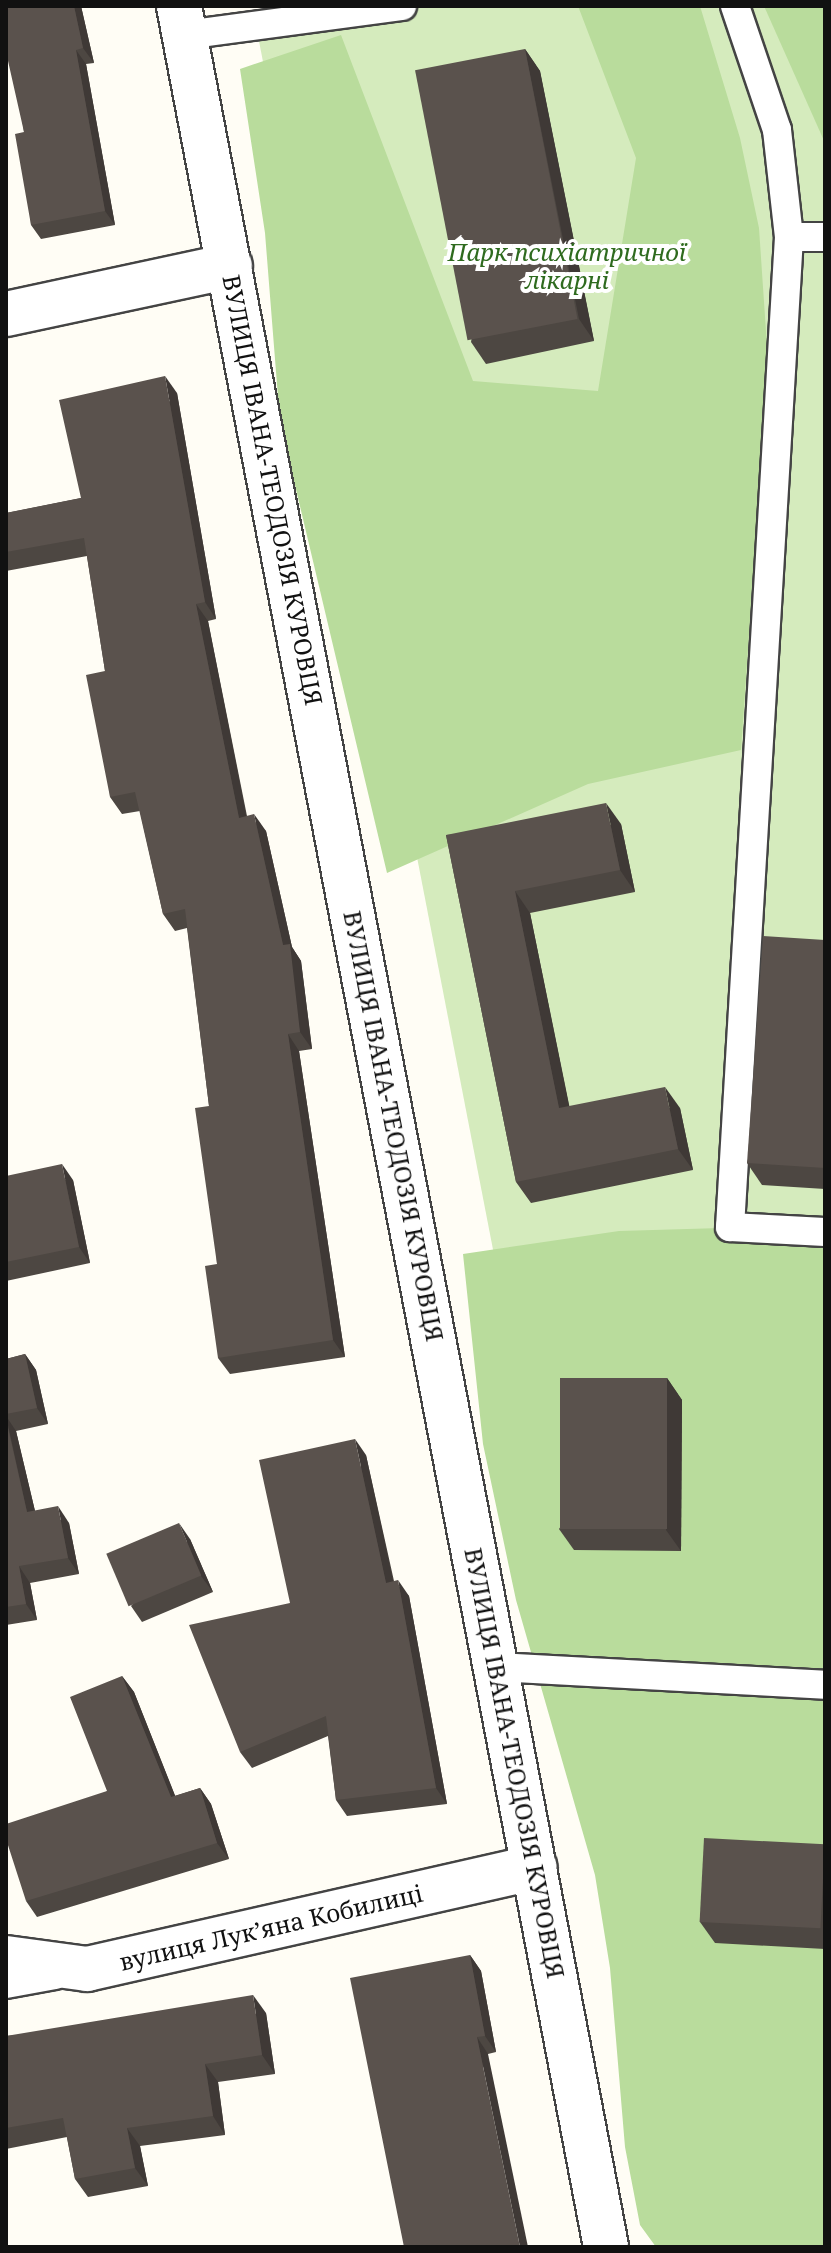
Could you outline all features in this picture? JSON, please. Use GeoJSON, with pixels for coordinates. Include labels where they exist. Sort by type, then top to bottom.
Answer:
{"type":"FeatureCollection","features":[{"type":"Feature","properties":{"kind":"street","name":"ВУЛИЦЯ ІВАНА-ТЕОДОЗІЯ КУРОВЦЯ"},"geometry":{"type":"LineString","coordinates":[[182,20],[606,2247]]}},
{"type":"Feature","properties":{"kind":"street"},"geometry":{"type":"LineString","coordinates":[[6,314],[230,266]]}},
{"type":"Feature","properties":{"kind":"street","name":"вулиця Лукʼяна Кобилиці"},"geometry":{"type":"LineString","coordinates":[[6,1958],[87,1969],[535,1867]]}},
{"type":"Feature","properties":{"kind":"lane"},"geometry":{"type":"LineString","coordinates":[[182,20],[402,6]]}},
{"type":"Feature","properties":{"kind":"lane"},"geometry":{"type":"LineString","coordinates":[[735,6],[777,130],[789,237],[730,1227],[825,1232]]}},
{"type":"Feature","properties":{"kind":"lane"},"geometry":{"type":"LineString","coordinates":[[789,237],[825,237]]}},
{"type":"Feature","properties":{"kind":"lane"},"geometry":{"type":"LineString","coordinates":[[497,1667],[825,1685]]}},
{"type":"Feature","properties":{"kind":"lane"},"geometry":{"type":"LineString","coordinates":[[6,1984],[87,1969]]}},
{"type":"Feature","properties":{"kind":"green space","name":"Парк психіатричної лікарні"},"geometry":{"type":"Polygon","coordinates":[[[289,6],[825,6],[825,2247],[502,1296],[258,36],[289,6]]]}},
{"type":"Feature","properties":{"kind":"green space"},"geometry":{"type":"Polygon","coordinates":[[[578,6],[700,6],[740,138],[759,228],[768,361],[741,750],[588,784],[387,873],[280,422],[265,233],[240,69],[341,35],[473,381],[598,391],[636,158],[578,6]]]}},
{"type":"Feature","properties":{"kind":"green space"},"geometry":{"type":"Polygon","coordinates":[[[764,6],[825,6],[825,143],[764,6]]]}},
{"type":"Feature","properties":{"kind":"green space"},"geometry":{"type":"Polygon","coordinates":[[[825,1225],[825,2247],[656,2247],[640,2225],[625,2147],[610,1968],[595,1875],[516,1600],[483,1444],[463,1254],[619,1231],[825,1225]]]}},
{"type":"Feature","properties":{"kind":"building"},"geometry":{"type":"Polygon","coordinates":[[[6,6],[74,6],[83,48],[76,50],[105,211],[31,225],[15,134],[24,132],[6,52],[6,6]]]}},
{"type":"Feature","properties":{"kind":"building"},"geometry":{"type":"Polygon","coordinates":[[[525,49],[577,319],[468,340],[415,70],[525,49]]]}},
{"type":"Feature","properties":{"kind":"building"},"geometry":{"type":"Polygon","coordinates":[[[165,376],[205,602],[196,604],[239,818],[254,814],[283,945],[290,944],[300,1032],[288,1034],[333,1340],[218,1358],[205,1266],[217,1264],[195,1108],[209,1106],[185,909],[163,914],[135,792],[110,797],[86,675],[105,671],[84,538],[6,552],[6,513],[81,498],[59,400],[165,376]]]}},
{"type":"Feature","properties":{"kind":"building"},"geometry":{"type":"Polygon","coordinates":[[[606,803],[620,870],[515,891],[559,1108],[665,1087],[678,1149],[516,1182],[446,835],[606,803]]]}},
{"type":"Feature","properties":{"kind":"building"},"geometry":{"type":"Polygon","coordinates":[[[763,936],[825,940],[825,1168],[747,1163],[763,936]]]}},
{"type":"Feature","properties":{"kind":"building"},"geometry":{"type":"Polygon","coordinates":[[[62,1164],[79,1247],[6,1262],[6,1176],[62,1164]]]}},
{"type":"Feature","properties":{"kind":"building"},"geometry":{"type":"Polygon","coordinates":[[[25,1354],[37,1408],[6,1414],[6,1359],[25,1354]]]}},
{"type":"Feature","properties":{"kind":"building"},"geometry":{"type":"Polygon","coordinates":[[[560,1378],[667,1378],[667,1529],[560,1529],[560,1378]]]}},
{"type":"Feature","properties":{"kind":"building"},"geometry":{"type":"Polygon","coordinates":[[[6,1419],[27,1512],[58,1506],[68,1558],[19,1566],[26,1604],[6,1607],[6,1419]]]}},
{"type":"Feature","properties":{"kind":"building"},"geometry":{"type":"Polygon","coordinates":[[[355,1439],[386,1583],[398,1580],[436,1788],[336,1800],[326,1716],[240,1752],[189,1625],[290,1603],[259,1460],[355,1439]]]}},
{"type":"Feature","properties":{"kind":"building"},"geometry":{"type":"Polygon","coordinates":[[[179,1523],[201,1575],[129,1606],[106,1554],[179,1523]]]}},
{"type":"Feature","properties":{"kind":"building"},"geometry":{"type":"Polygon","coordinates":[[[122,1676],[171,1797],[200,1788],[217,1843],[26,1901],[6,1839],[6,1824],[107,1791],[70,1697],[122,1676]]]}},
{"type":"Feature","properties":{"kind":"building"},"geometry":{"type":"Polygon","coordinates":[[[704,1838],[825,1844],[820,1928],[700,1922],[704,1838]]]}},
{"type":"Feature","properties":{"kind":"building"},"geometry":{"type":"Polygon","coordinates":[[[470,1955],[485,2036],[477,2037],[520,2247],[404,2247],[350,1978],[470,1955]]]}},
{"type":"Feature","properties":{"kind":"building"},"geometry":{"type":"Polygon","coordinates":[[[253,1995],[262,2055],[205,2064],[213,2116],[127,2128],[135,2168],[75,2179],[63,2118],[6,2128],[6,2036],[253,1995]]]}}]}
